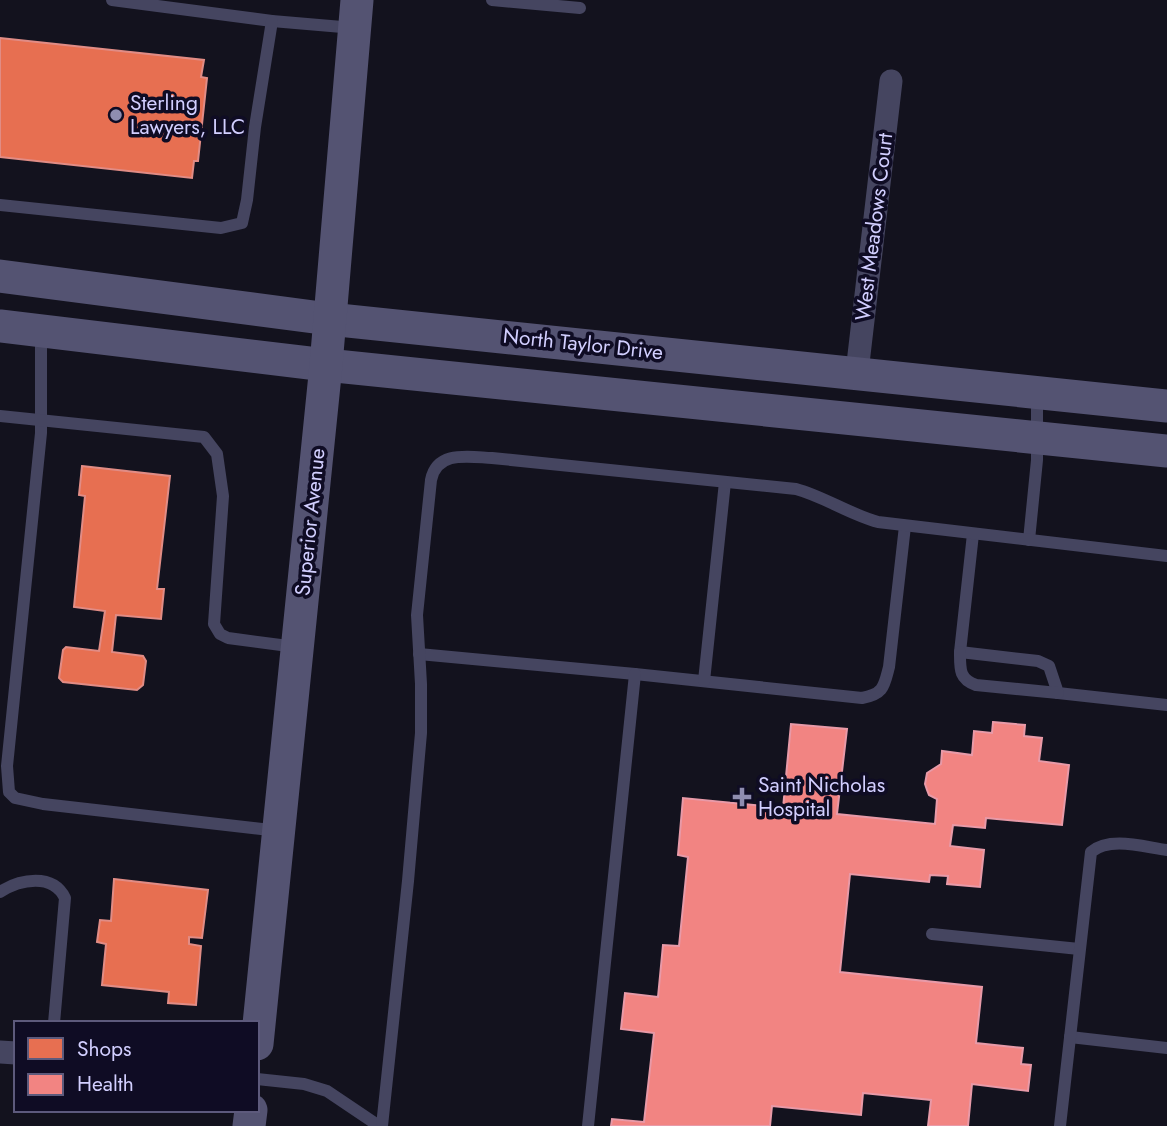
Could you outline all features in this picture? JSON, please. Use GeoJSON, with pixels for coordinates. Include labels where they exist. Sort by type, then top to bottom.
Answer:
{"type":"FeatureCollection","features":[{"type":"Feature","properties":{"kind":"main road","name":"Superior Avenue"},"geometry":{"type":"LineString","coordinates":[[259,1025],[326,365],[356,14]]}},
{"type":"Feature","properties":{"kind":"main road","name":"North Taylor Drive"},"geometry":{"type":"LineString","coordinates":[[0,276],[329,319],[1167,406]]}},
{"type":"Feature","properties":{"kind":"main road"},"geometry":{"type":"LineString","coordinates":[[0,326],[326,365],[1167,451]]}},
{"type":"Feature","properties":{"kind":"street","name":"West Meadows Court"},"geometry":{"type":"LineString","coordinates":[[857,372],[891,81]]}},
{"type":"Feature","properties":{"kind":"lane"},"geometry":{"type":"LineString","coordinates":[[112,0],[272,21],[356,14]]}},
{"type":"Feature","properties":{"kind":"lane"},"geometry":{"type":"LineString","coordinates":[[492,0],[580,8]]}},
{"type":"Feature","properties":{"kind":"lane"},"geometry":{"type":"LineString","coordinates":[[0,205],[221,228],[242,223],[272,21]]}},
{"type":"Feature","properties":{"kind":"lane"},"geometry":{"type":"LineString","coordinates":[[41,331],[42,419],[4,787],[15,798],[43,804],[279,831]]}},
{"type":"Feature","properties":{"kind":"lane"},"geometry":{"type":"LineString","coordinates":[[1029,540],[1037,460],[1037,392]]}},
{"type":"Feature","properties":{"kind":"lane"},"geometry":{"type":"LineString","coordinates":[[0,416],[204,437],[217,454],[223,496],[214,624],[220,634],[228,638],[298,647]]}},
{"type":"Feature","properties":{"kind":"lane"},"geometry":{"type":"LineString","coordinates":[[259,1079],[304,1084],[327,1091],[380,1126],[408,881],[420,746],[417,615],[431,480],[441,461],[463,456],[796,489],[815,494],[858,516],[878,522],[1167,556]]}},
{"type":"Feature","properties":{"kind":"lane"},"geometry":{"type":"LineString","coordinates":[[704,681],[725,482]]}},
{"type":"Feature","properties":{"kind":"lane"},"geometry":{"type":"LineString","coordinates":[[419,654],[862,698],[875,696],[884,686],[890,667],[905,526]]}},
{"type":"Feature","properties":{"kind":"lane"},"geometry":{"type":"LineString","coordinates":[[973,534],[959,672],[966,681],[976,685],[1167,705]]}},
{"type":"Feature","properties":{"kind":"lane"},"geometry":{"type":"LineString","coordinates":[[960,652],[1038,661],[1049,666],[1058,693]]}},
{"type":"Feature","properties":{"kind":"lane"},"geometry":{"type":"LineString","coordinates":[[588,1126],[635,674]]}},
{"type":"Feature","properties":{"kind":"lane"},"geometry":{"type":"LineString","coordinates":[[1060,1126],[1091,852],[1100,845],[1112,844],[1167,850]]}},
{"type":"Feature","properties":{"kind":"lane"},"geometry":{"type":"LineString","coordinates":[[0,892],[21,883],[52,882],[61,889],[65,898],[54,1021]]}},
{"type":"Feature","properties":{"kind":"lane"},"geometry":{"type":"LineString","coordinates":[[932,934],[1079,949]]}},
{"type":"Feature","properties":{"kind":"lane"},"geometry":{"type":"LineString","coordinates":[[1069,1037],[1167,1048]]}},
{"type":"Feature","properties":{"kind":"building: Shops"},"geometry":{"type":"Polygon","coordinates":[[[0,38],[204,60],[201,77],[207,78],[198,161],[194,161],[192,178],[0,157],[0,38]]]}},
{"type":"Feature","properties":{"kind":"building: Shops"},"geometry":{"type":"Polygon","coordinates":[[[82,466],[170,476],[157,589],[164,589],[161,619],[116,615],[112,652],[143,656],[146,661],[143,685],[137,690],[63,682],[59,678],[63,650],[66,647],[99,651],[105,611],[74,607],[85,496],[79,495],[82,466]]]}},
{"type":"Feature","properties":{"kind":"building: Shops"},"geometry":{"type":"Polygon","coordinates":[[[114,879],[208,890],[202,938],[189,937],[189,944],[201,946],[196,1005],[168,1003],[169,992],[102,985],[106,944],[97,942],[100,920],[111,921],[114,879]]]}},
{"type":"Feature","properties":{"kind":"building: Health"},"geometry":{"type":"Polygon","coordinates":[[[993,722],[1025,725],[1024,736],[1042,738],[1039,761],[1069,765],[1062,825],[986,818],[985,828],[953,825],[950,846],[984,850],[980,887],[947,884],[948,876],[930,875],[929,882],[850,874],[840,972],[982,987],[976,1043],[1023,1048],[1021,1064],[1031,1065],[1028,1091],[972,1084],[968,1126],[928,1126],[931,1100],[863,1093],[861,1115],[772,1106],[770,1126],[611,1126],[612,1119],[644,1122],[654,1033],[621,1029],[625,993],[658,997],[663,945],[679,946],[688,857],[678,855],[683,798],[783,808],[791,724],[847,729],[837,814],[935,824],[937,799],[929,795],[927,790],[927,773],[941,764],[942,751],[972,755],[974,731],[992,733],[993,722]]]}},
{"type":"Feature","properties":{"kind":"place","name":"Sterling Lawyers, LLC"},"geometry":{"type":"Point","coordinates":[116,115]}},
{"type":"Feature","properties":{"kind":"place","name":"Saint Nicholas Hospital"},"geometry":{"type":"Point","coordinates":[742,797]}}]}
